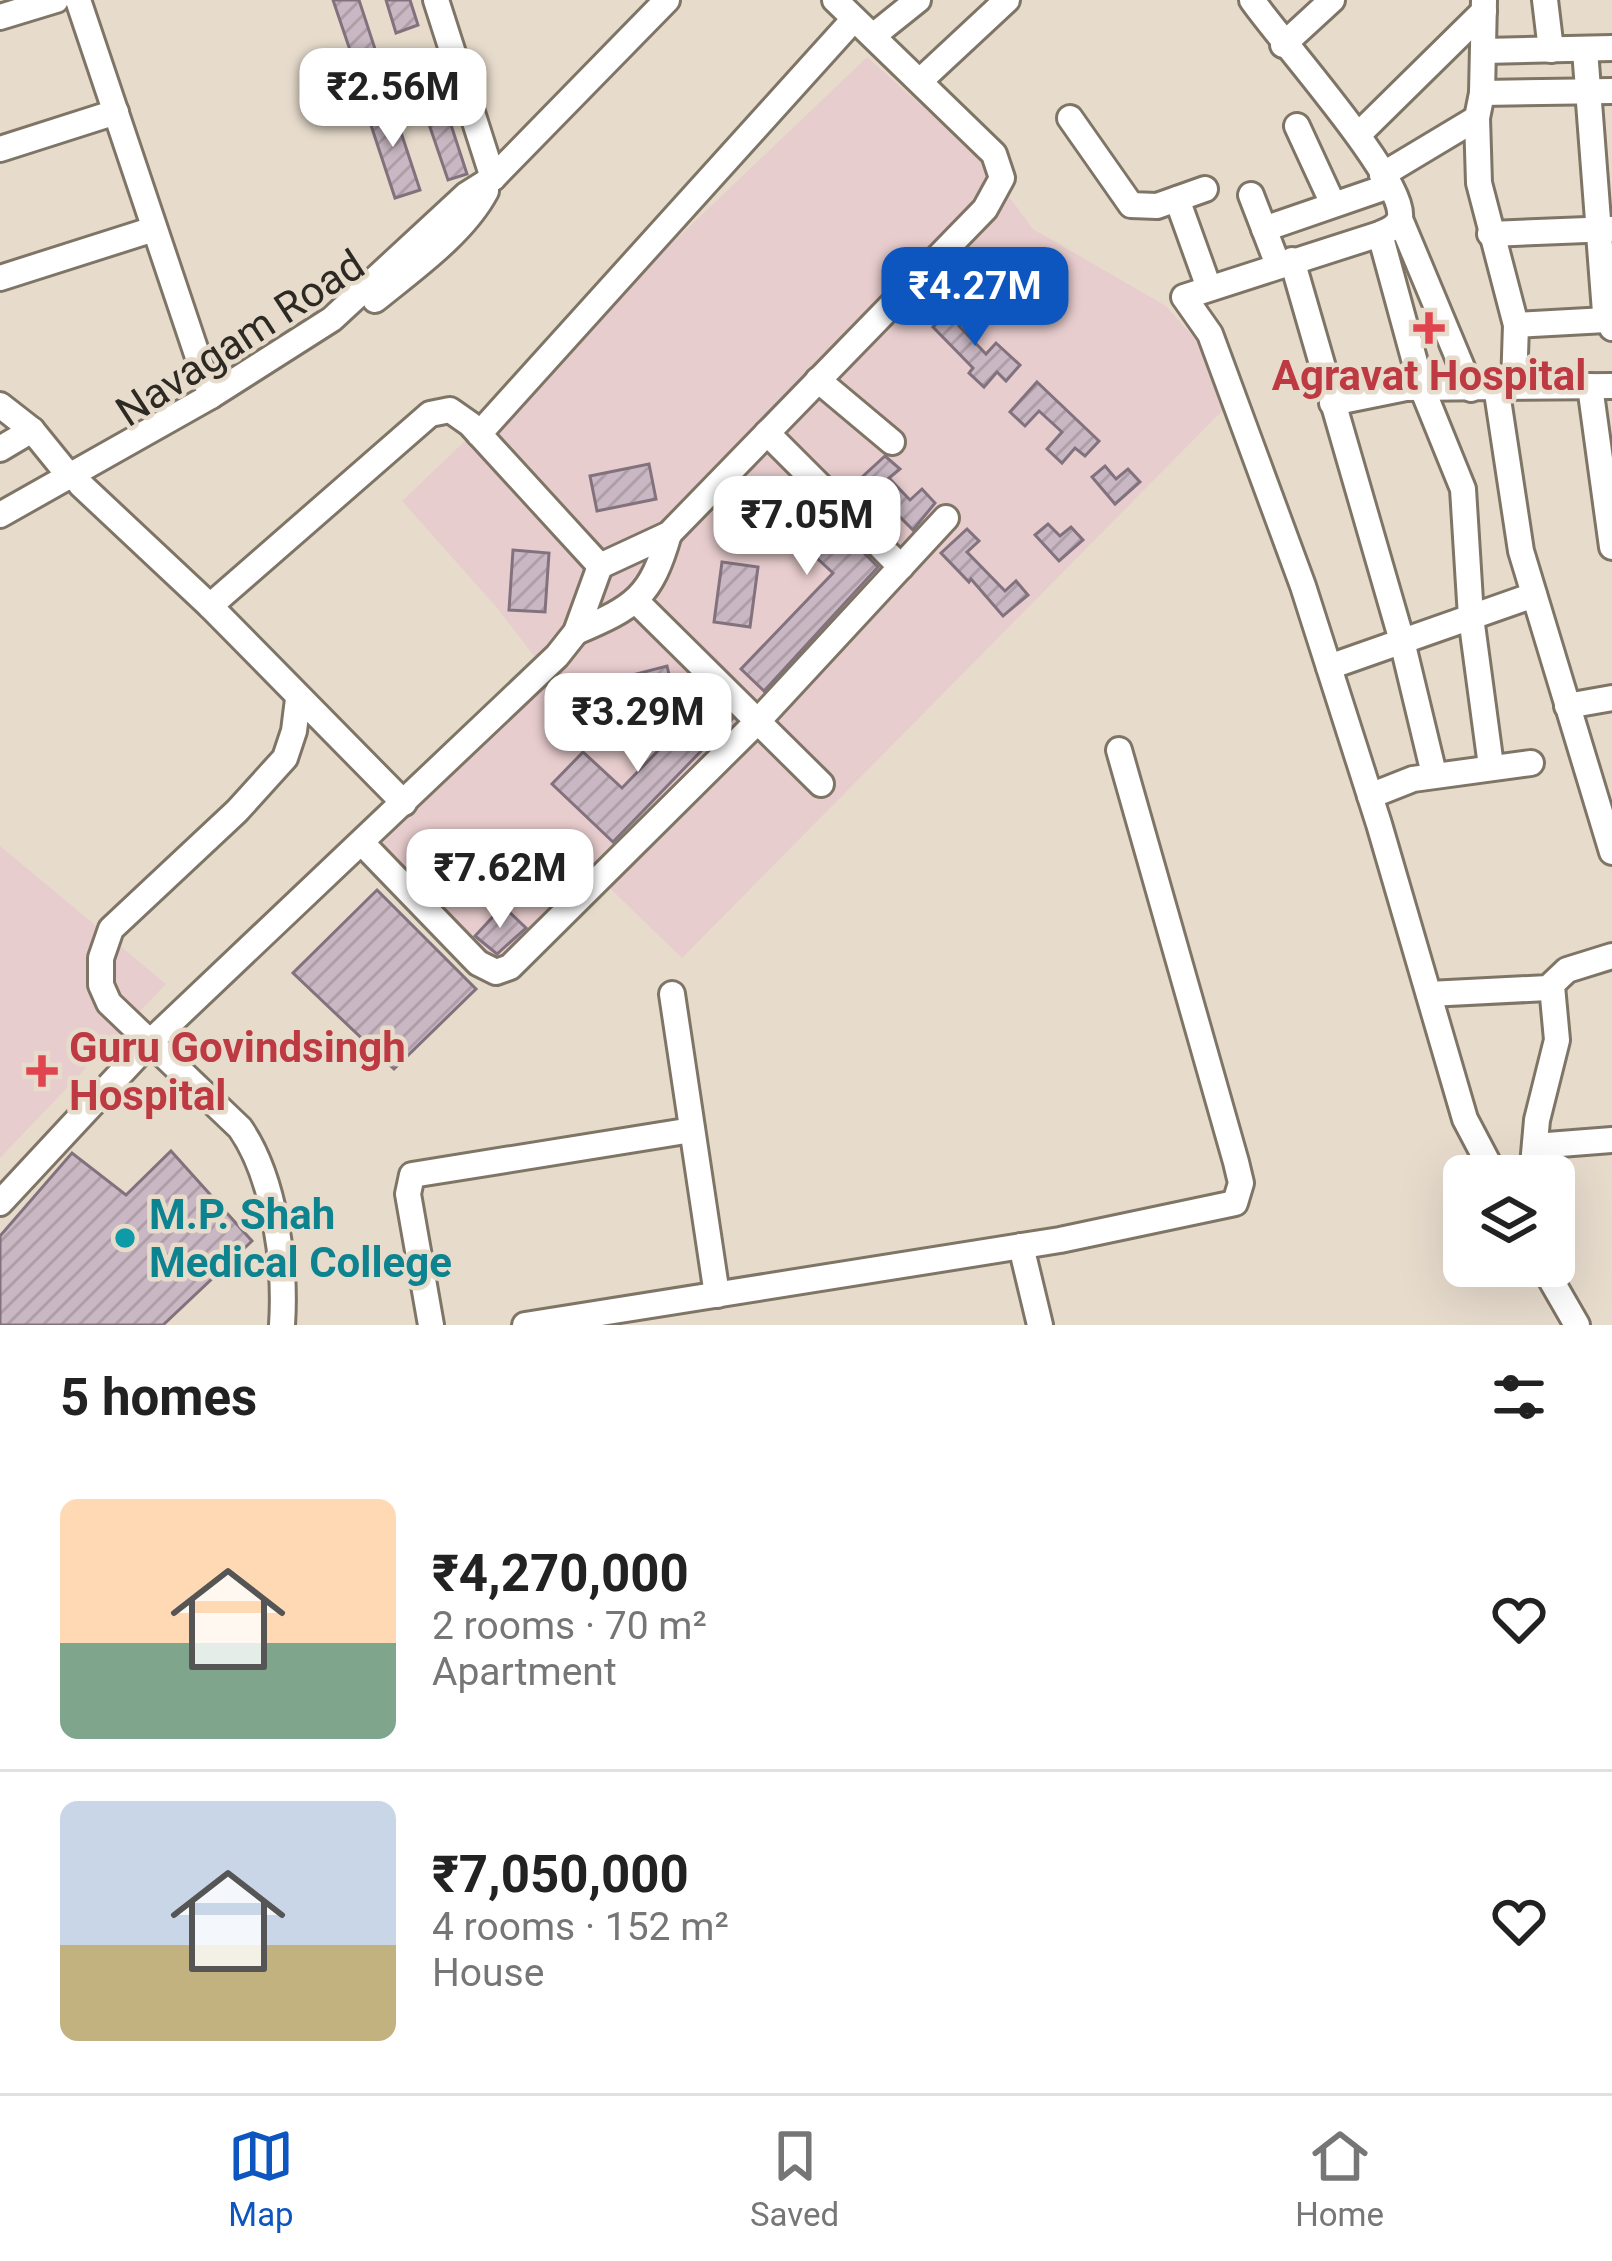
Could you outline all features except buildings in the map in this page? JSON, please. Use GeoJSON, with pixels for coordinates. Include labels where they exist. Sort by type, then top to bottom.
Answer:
{"type":"FeatureCollection","features":[{"type":"Feature","properties":{"kind":"street"},"geometry":{"type":"LineString","coordinates":[[0,17],[56,0]]}},
{"type":"Feature","properties":{"kind":"street"},"geometry":{"type":"LineString","coordinates":[[78,0],[212,395]]}},
{"type":"Feature","properties":{"kind":"street"},"geometry":{"type":"LineString","coordinates":[[436,0],[493,178]]}},
{"type":"Feature","properties":{"kind":"street","name":"Navagam Road"},"geometry":{"type":"LineString","coordinates":[[0,529],[332,319],[466,195],[493,178],[667,0]]}},
{"type":"Feature","properties":{"kind":"street"},"geometry":{"type":"LineString","coordinates":[[0,1203],[148,1044],[557,656],[576,632],[600,566],[669,534],[985,209],[1002,178],[994,154],[835,0]]}},
{"type":"Feature","properties":{"kind":"street"},"geometry":{"type":"LineString","coordinates":[[479,434],[864,27],[918,0]]}},
{"type":"Feature","properties":{"kind":"street"},"geometry":{"type":"LineString","coordinates":[[920,81],[1007,0]]}},
{"type":"Feature","properties":{"kind":"street"},"geometry":{"type":"LineString","coordinates":[[1252,0],[1283,45],[1359,134],[1385,181],[1422,388],[1463,489],[1471,617],[1491,766]]}},
{"type":"Feature","properties":{"kind":"street"},"geometry":{"type":"LineString","coordinates":[[1283,45],[1332,0]]}},
{"type":"Feature","properties":{"kind":"street"},"geometry":{"type":"LineString","coordinates":[[1545,0],[1551,50]]}},
{"type":"Feature","properties":{"kind":"street"},"geometry":{"type":"LineString","coordinates":[[1359,134],[1484,6]]}},
{"type":"Feature","properties":{"kind":"street"},"geometry":{"type":"LineString","coordinates":[[1484,6],[1479,183],[1516,325],[1494,387]]}},
{"type":"Feature","properties":{"kind":"street"},"geometry":{"type":"LineString","coordinates":[[1484,50],[1612,48]]}},
{"type":"Feature","properties":{"kind":"street"},"geometry":{"type":"LineString","coordinates":[[1516,325],[1609,324],[1601,91],[1585,50]]}},
{"type":"Feature","properties":{"kind":"street"},"geometry":{"type":"LineString","coordinates":[[1264,229],[1385,181],[1479,106],[1601,91]]}},
{"type":"Feature","properties":{"kind":"street"},"geometry":{"type":"LineString","coordinates":[[0,149],[116,112]]}},
{"type":"Feature","properties":{"kind":"street"},"geometry":{"type":"LineString","coordinates":[[1070,118],[1130,205],[1157,206],[1205,189]]}},
{"type":"Feature","properties":{"kind":"street"},"geometry":{"type":"LineString","coordinates":[[1297,126],[1333,203]]}},
{"type":"Feature","properties":{"kind":"street","name":"Navagam Road"},"geometry":{"type":"LineString","coordinates":[[0,515],[76,481],[351,321],[462,222],[493,178]]}},
{"type":"Feature","properties":{"kind":"street"},"geometry":{"type":"LineString","coordinates":[[1250,195],[1285,263],[1332,403],[1402,641],[1434,774]]}},
{"type":"Feature","properties":{"kind":"street"},"geometry":{"type":"LineString","coordinates":[[1178,199],[1209,288]]}},
{"type":"Feature","properties":{"kind":"street"},"geometry":{"type":"LineString","coordinates":[[1390,226],[1184,296],[1210,334],[1303,586],[1465,1119],[1484,1155]]}},
{"type":"Feature","properties":{"kind":"street"},"geometry":{"type":"LineString","coordinates":[[1390,226],[1494,387],[1521,551],[1612,852]]}},
{"type":"Feature","properties":{"kind":"street"},"geometry":{"type":"LineString","coordinates":[[0,278],[154,229]]}},
{"type":"Feature","properties":{"kind":"street"},"geometry":{"type":"LineString","coordinates":[[1490,234],[1607,230]]}},
{"type":"Feature","properties":{"kind":"street"},"geometry":{"type":"LineString","coordinates":[[818,380],[892,442]]}},
{"type":"Feature","properties":{"kind":"street"},"geometry":{"type":"LineString","coordinates":[[1332,403],[1422,388],[1601,386],[1612,547]]}},
{"type":"Feature","properties":{"kind":"street"},"geometry":{"type":"LineString","coordinates":[[0,405],[32,430],[76,481],[211,606],[404,803]]}},
{"type":"Feature","properties":{"kind":"street"},"geometry":{"type":"LineString","coordinates":[[211,606],[430,414],[450,410],[479,434],[600,566]]}},
{"type":"Feature","properties":{"kind":"street"},"geometry":{"type":"LineString","coordinates":[[0,448],[32,430]]}},
{"type":"Feature","properties":{"kind":"street"},"geometry":{"type":"LineString","coordinates":[[766,433],[901,567]]}},
{"type":"Feature","properties":{"kind":"street"},"geometry":{"type":"LineString","coordinates":[[362,843],[478,963],[496,972],[521,957],[758,721],[946,518]]}},
{"type":"Feature","properties":{"kind":"street"},"geometry":{"type":"LineString","coordinates":[[576,632],[637,602],[658,574],[669,534]]}},
{"type":"Feature","properties":{"kind":"street"},"geometry":{"type":"LineString","coordinates":[[1329,667],[1534,595]]}},
{"type":"Feature","properties":{"kind":"street"},"geometry":{"type":"LineString","coordinates":[[637,602],[821,784]]}},
{"type":"Feature","properties":{"kind":"street"},"geometry":{"type":"LineString","coordinates":[[1567,706],[1612,698]]}},
{"type":"Feature","properties":{"kind":"street"},"geometry":{"type":"LineString","coordinates":[[282,1325],[284,1284],[257,1152],[240,1128],[109,1003],[101,985],[101,958],[111,929],[237,811],[285,758],[298,699]]}},
{"type":"Feature","properties":{"kind":"street"},"geometry":{"type":"LineString","coordinates":[[526,1325],[1021,1246],[1235,1203],[1240,1196],[1236,1162],[1119,751]]}},
{"type":"Feature","properties":{"kind":"street"},"geometry":{"type":"LineString","coordinates":[[1370,796],[1434,774],[1531,763]]}},
{"type":"Feature","properties":{"kind":"street"},"geometry":{"type":"LineString","coordinates":[[1429,994],[1552,986],[1567,970],[1612,956]]}},
{"type":"Feature","properties":{"kind":"street"},"geometry":{"type":"LineString","coordinates":[[1534,1155],[1557,1040],[1552,986]]}},
{"type":"Feature","properties":{"kind":"street"},"geometry":{"type":"LineString","coordinates":[[672,994],[717,1295]]}},
{"type":"Feature","properties":{"kind":"street"},"geometry":{"type":"LineString","coordinates":[[430,1325],[408,1194],[412,1174],[692,1130]]}},
{"type":"Feature","properties":{"kind":"street"},"geometry":{"type":"LineString","coordinates":[[1535,1146],[1612,1140]]}},
{"type":"Feature","properties":{"kind":"street"},"geometry":{"type":"LineString","coordinates":[[1021,1246],[1040,1325]]}},
{"type":"Feature","properties":{"kind":"street"},"geometry":{"type":"LineString","coordinates":[[1556,1287],[1577,1325]]}},
{"type":"Feature","properties":{"kind":"shaded area"},"geometry":{"type":"Polygon","coordinates":[[[867,57],[979,156],[1033,229],[1166,306],[1208,353],[1224,409],[682,958],[595,874],[493,966],[379,847],[550,677],[497,608],[402,501],[867,57]]]}},
{"type":"Feature","properties":{"kind":"shaded area","name":"Guru Govindsingh Hospital"},"geometry":{"type":"Polygon","coordinates":[[[0,846],[166,984],[0,1158],[0,846]]]}},
{"type":"Feature","properties":{"kind":"place","name":"Agravat Hospital"},"geometry":{"type":"Point","coordinates":[1429,328]}},
{"type":"Feature","properties":{"kind":"place","name":"Guru Govindsingh Hospital"},"geometry":{"type":"Point","coordinates":[42,1071]}},
{"type":"Feature","properties":{"kind":"place","name":"M.P. Shah Medical College"},"geometry":{"type":"Point","coordinates":[125,1238]}}]}
